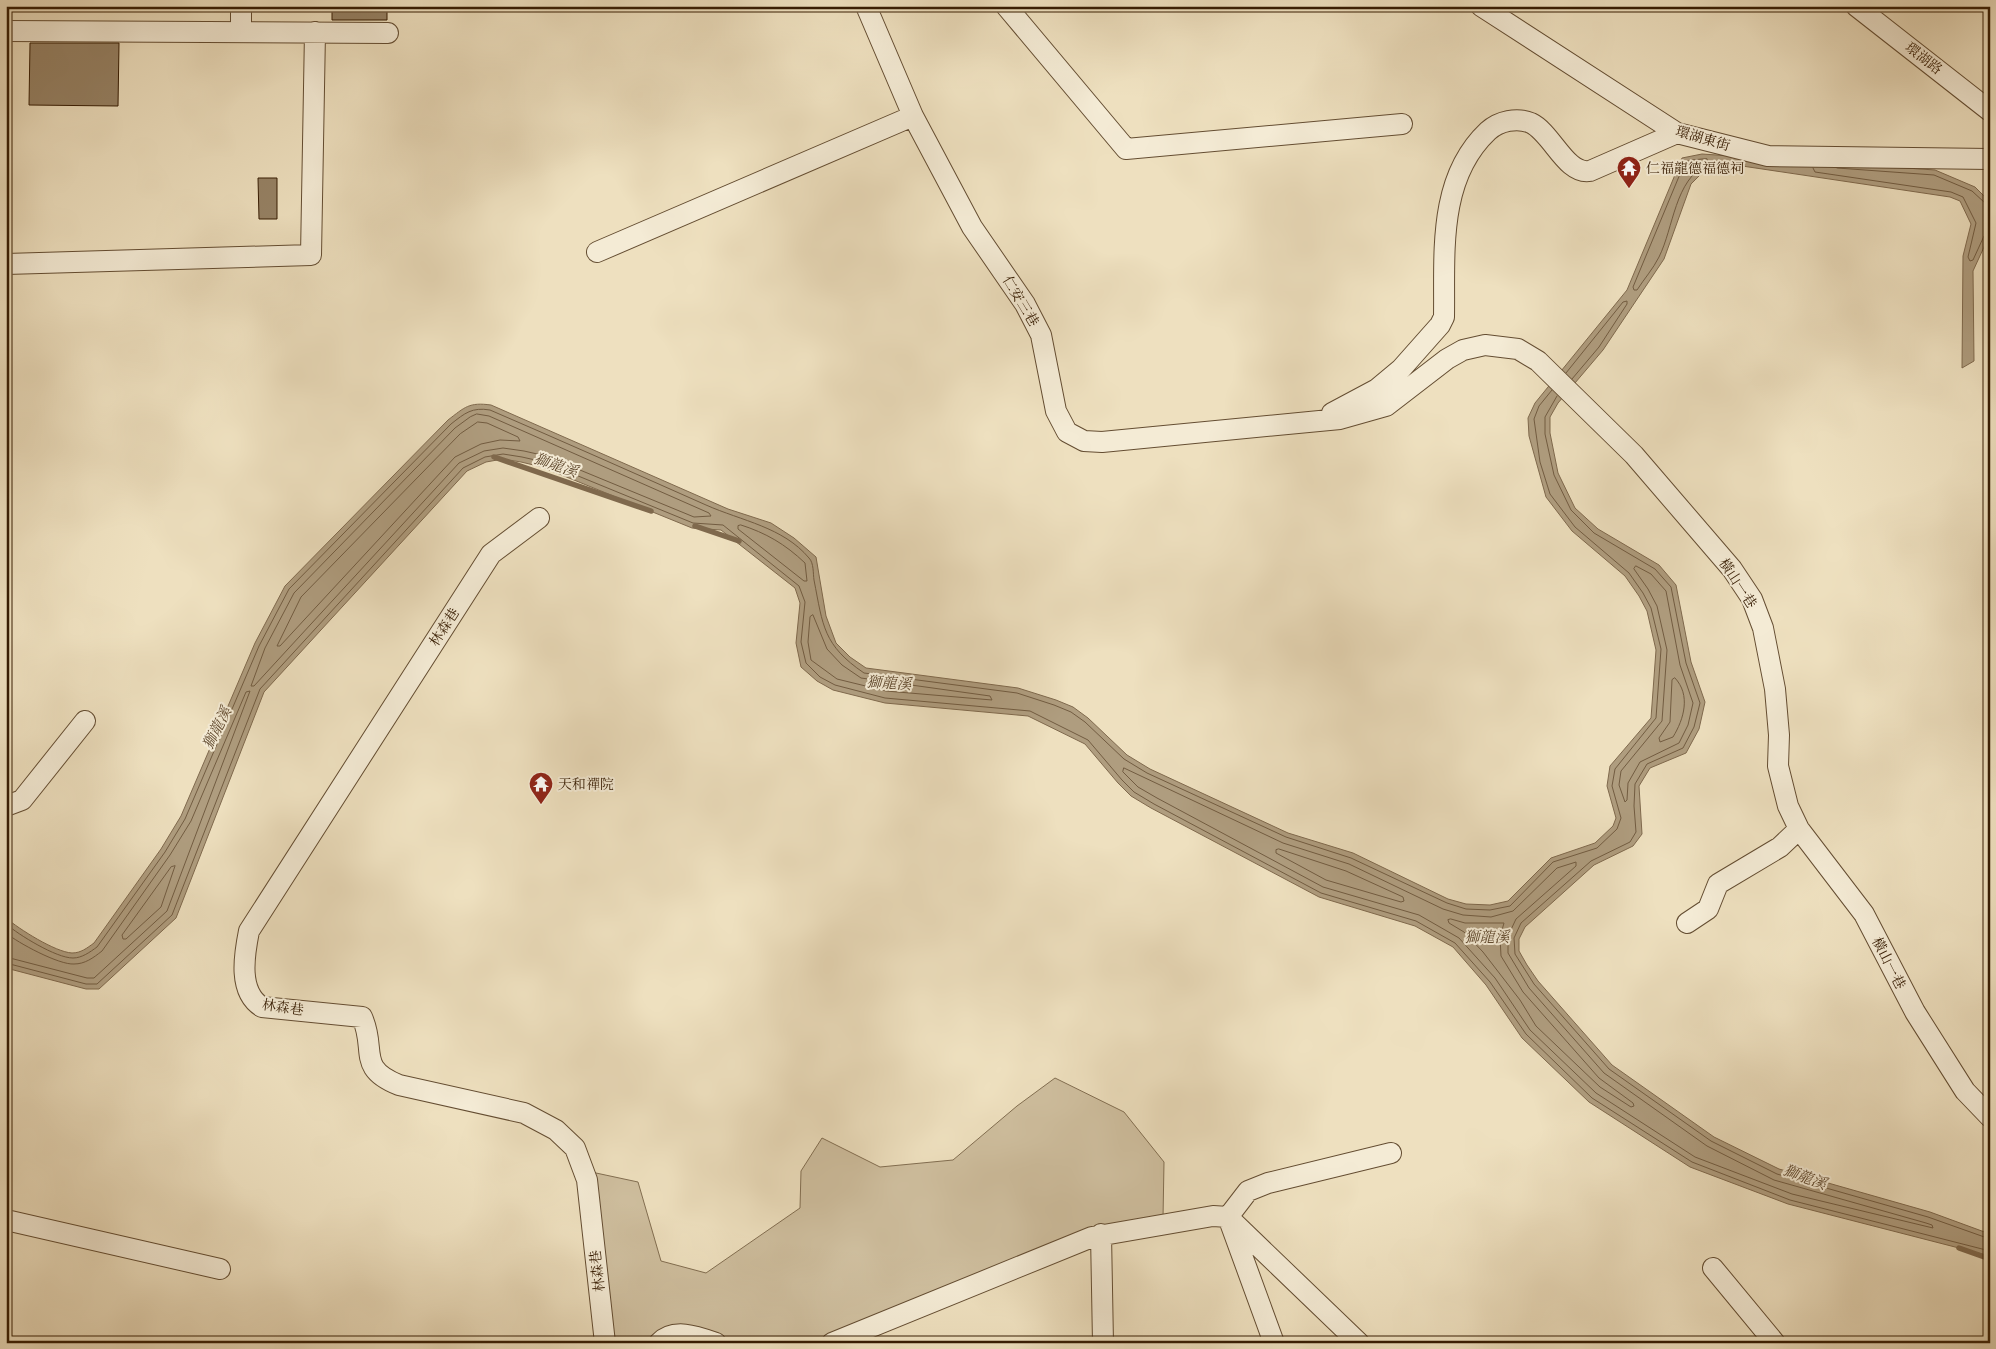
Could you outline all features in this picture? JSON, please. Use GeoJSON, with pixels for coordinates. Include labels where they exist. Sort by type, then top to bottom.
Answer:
{"type":"FeatureCollection","features":[{"type":"Feature","properties":{"kind":"street"},"geometry":{"type":"LineString","coordinates":[[241,6],[241,32]]}},
{"type":"Feature","properties":{"kind":"street","name":"仁安三巷"},"geometry":{"type":"LineString","coordinates":[[866,6],[913,116],[972,227],[1026,304],[1041,335],[1056,411],[1067,432],[1084,442],[1102,442],[1318,421]]}},
{"type":"Feature","properties":{"kind":"street"},"geometry":{"type":"LineString","coordinates":[[1006,6],[1126,149],[1402,124]]}},
{"type":"Feature","properties":{"kind":"street","name":"環湖東街"},"geometry":{"type":"LineString","coordinates":[[1481,6],[1677,133],[1768,156],[1990,159]]}},
{"type":"Feature","properties":{"kind":"street","name":"環湖路"},"geometry":{"type":"LineString","coordinates":[[1856,6],[1990,111]]}},
{"type":"Feature","properties":{"kind":"street"},"geometry":{"type":"LineString","coordinates":[[6,30],[388,33]]}},
{"type":"Feature","properties":{"kind":"street"},"geometry":{"type":"LineString","coordinates":[[6,264],[311,255],[314,32]]}},
{"type":"Feature","properties":{"kind":"street"},"geometry":{"type":"LineString","coordinates":[[597,252],[913,116]]}},
{"type":"Feature","properties":{"kind":"street"},"geometry":{"type":"LineString","coordinates":[[1318,421],[1376,389],[1401,369],[1440,325],[1444,317],[1445,240],[1449,201],[1459,172],[1482,137],[1493,127],[1516,120],[1530,123],[1541,130],[1574,167],[1582,172],[1590,171],[1677,133]]}},
{"type":"Feature","properties":{"kind":"street","name":"橫山一巷"},"geometry":{"type":"LineString","coordinates":[[1318,421],[1340,419],[1386,406],[1447,359],[1463,350],[1485,345],[1518,349],[1538,361],[1634,455],[1732,569],[1752,600],[1763,628],[1775,690],[1779,735],[1778,766],[1788,806],[1799,829],[1864,914],[1915,1012],[1965,1091],[1990,1117]]}},
{"type":"Feature","properties":{"kind":"street","name":"林森巷"},"geometry":{"type":"LineString","coordinates":[[539,518],[491,554],[249,931],[244,956],[246,986],[252,1001],[262,1007],[353,1015],[362,1018],[365,1024],[372,1068],[385,1080],[399,1085],[524,1113],[556,1130],[575,1148],[587,1180],[605,1343]]}},
{"type":"Feature","properties":{"kind":"street"},"geometry":{"type":"LineString","coordinates":[[6,806],[22,800],[85,721]]}},
{"type":"Feature","properties":{"kind":"street"},"geometry":{"type":"LineString","coordinates":[[1687,923],[1708,909],[1718,884],[1780,847],[1799,829]]}},
{"type":"Feature","properties":{"kind":"street"},"geometry":{"type":"LineString","coordinates":[[1228,1217],[1248,1191],[1268,1183],[1390,1153]]}},
{"type":"Feature","properties":{"kind":"street"},"geometry":{"type":"LineString","coordinates":[[832,1343],[1102,1234],[1213,1216],[1228,1217],[1359,1343]]}},
{"type":"Feature","properties":{"kind":"street"},"geometry":{"type":"LineString","coordinates":[[1228,1217],[1274,1343]]}},
{"type":"Feature","properties":{"kind":"street"},"geometry":{"type":"LineString","coordinates":[[6,1220],[220,1269]]}},
{"type":"Feature","properties":{"kind":"street"},"geometry":{"type":"LineString","coordinates":[[1102,1234],[1103,1343]]}},
{"type":"Feature","properties":{"kind":"street"},"geometry":{"type":"LineString","coordinates":[[1713,1268],[1775,1343]]}},
{"type":"Feature","properties":{"kind":"street"},"geometry":{"type":"LineString","coordinates":[[659,1343],[663,1339],[689,1333],[716,1343]]}},
{"type":"Feature","properties":{"kind":"shaded area"},"geometry":{"type":"Polygon","coordinates":[[[1055,1078],[1124,1112],[1164,1162],[1163,1218],[854,1343],[604,1343],[582,1170],[638,1182],[661,1261],[706,1273],[800,1208],[801,1171],[822,1138],[880,1167],[953,1160],[1017,1106],[1055,1078]]]}},
{"type":"Feature","properties":{"kind":"water","name":"獅龍溪"},"geometry":{"type":"Polygon","coordinates":[[[1702,154],[1935,170],[1975,187],[1990,202],[1990,234],[1973,271],[1974,361],[1962,368],[1963,256],[1971,224],[1960,201],[1950,197],[1722,163],[1705,170],[1691,184],[1664,259],[1603,350],[1558,403],[1550,417],[1550,433],[1558,473],[1575,508],[1598,529],[1659,565],[1676,585],[1691,662],[1705,702],[1699,729],[1686,753],[1650,768],[1639,786],[1642,834],[1633,846],[1594,865],[1525,927],[1519,939],[1519,951],[1538,981],[1612,1065],[1714,1137],[1779,1169],[1930,1212],[1990,1234],[1990,1256],[1788,1204],[1690,1167],[1589,1102],[1522,1038],[1486,985],[1453,947],[1415,926],[1319,897],[1151,808],[1131,796],[1085,744],[1028,716],[885,703],[833,690],[817,681],[801,667],[796,643],[800,603],[795,588],[721,530],[692,528],[542,467],[503,459],[486,462],[467,471],[264,692],[176,918],[99,989],[86,989],[6,968],[6,918],[37,939],[65,952],[78,952],[94,943],[161,849],[181,816],[255,643],[285,586],[448,420],[463,409],[477,404],[491,405],[728,509],[771,523],[794,538],[816,557],[826,616],[836,643],[850,657],[866,668],[1018,688],[1056,700],[1073,707],[1088,718],[1127,755],[1150,769],[1288,833],[1353,853],[1448,899],[1466,904],[1490,905],[1508,901],[1551,858],[1595,843],[1613,826],[1616,818],[1607,786],[1610,766],[1651,718],[1656,650],[1647,611],[1625,576],[1572,531],[1546,497],[1529,436],[1528,418],[1535,403],[1627,290],[1682,158],[1702,154]]]}},
{"type":"Feature","properties":{"kind":"building"},"geometry":{"type":"Polygon","coordinates":[[[332,6],[387,6],[387,20],[332,20],[332,6]]]}},
{"type":"Feature","properties":{"kind":"building"},"geometry":{"type":"Polygon","coordinates":[[[30,43],[119,43],[118,106],[29,105],[30,43]]]}},
{"type":"Feature","properties":{"kind":"building"},"geometry":{"type":"Polygon","coordinates":[[[258,178],[277,178],[277,219],[259,219],[258,178]]]}},
{"type":"Feature","properties":{"kind":"waterway","name":"獅龍溪"},"geometry":{"type":"LineString","coordinates":[[494,457],[651,511]]}},
{"type":"Feature","properties":{"kind":"waterway","name":"獅龍溪"},"geometry":{"type":"LineString","coordinates":[[695,526],[739,541]]}},
{"type":"Feature","properties":{"kind":"waterway","name":"獅龍溪"},"geometry":{"type":"LineString","coordinates":[[1959,1248],[1990,1259]]}},
{"type":"Feature","properties":{"kind":"place","name":"仁福龍德福德祠"},"geometry":{"type":"Point","coordinates":[1629,189]}},
{"type":"Feature","properties":{"kind":"place","name":"天和禪院"},"geometry":{"type":"Point","coordinates":[541,805]}}]}
